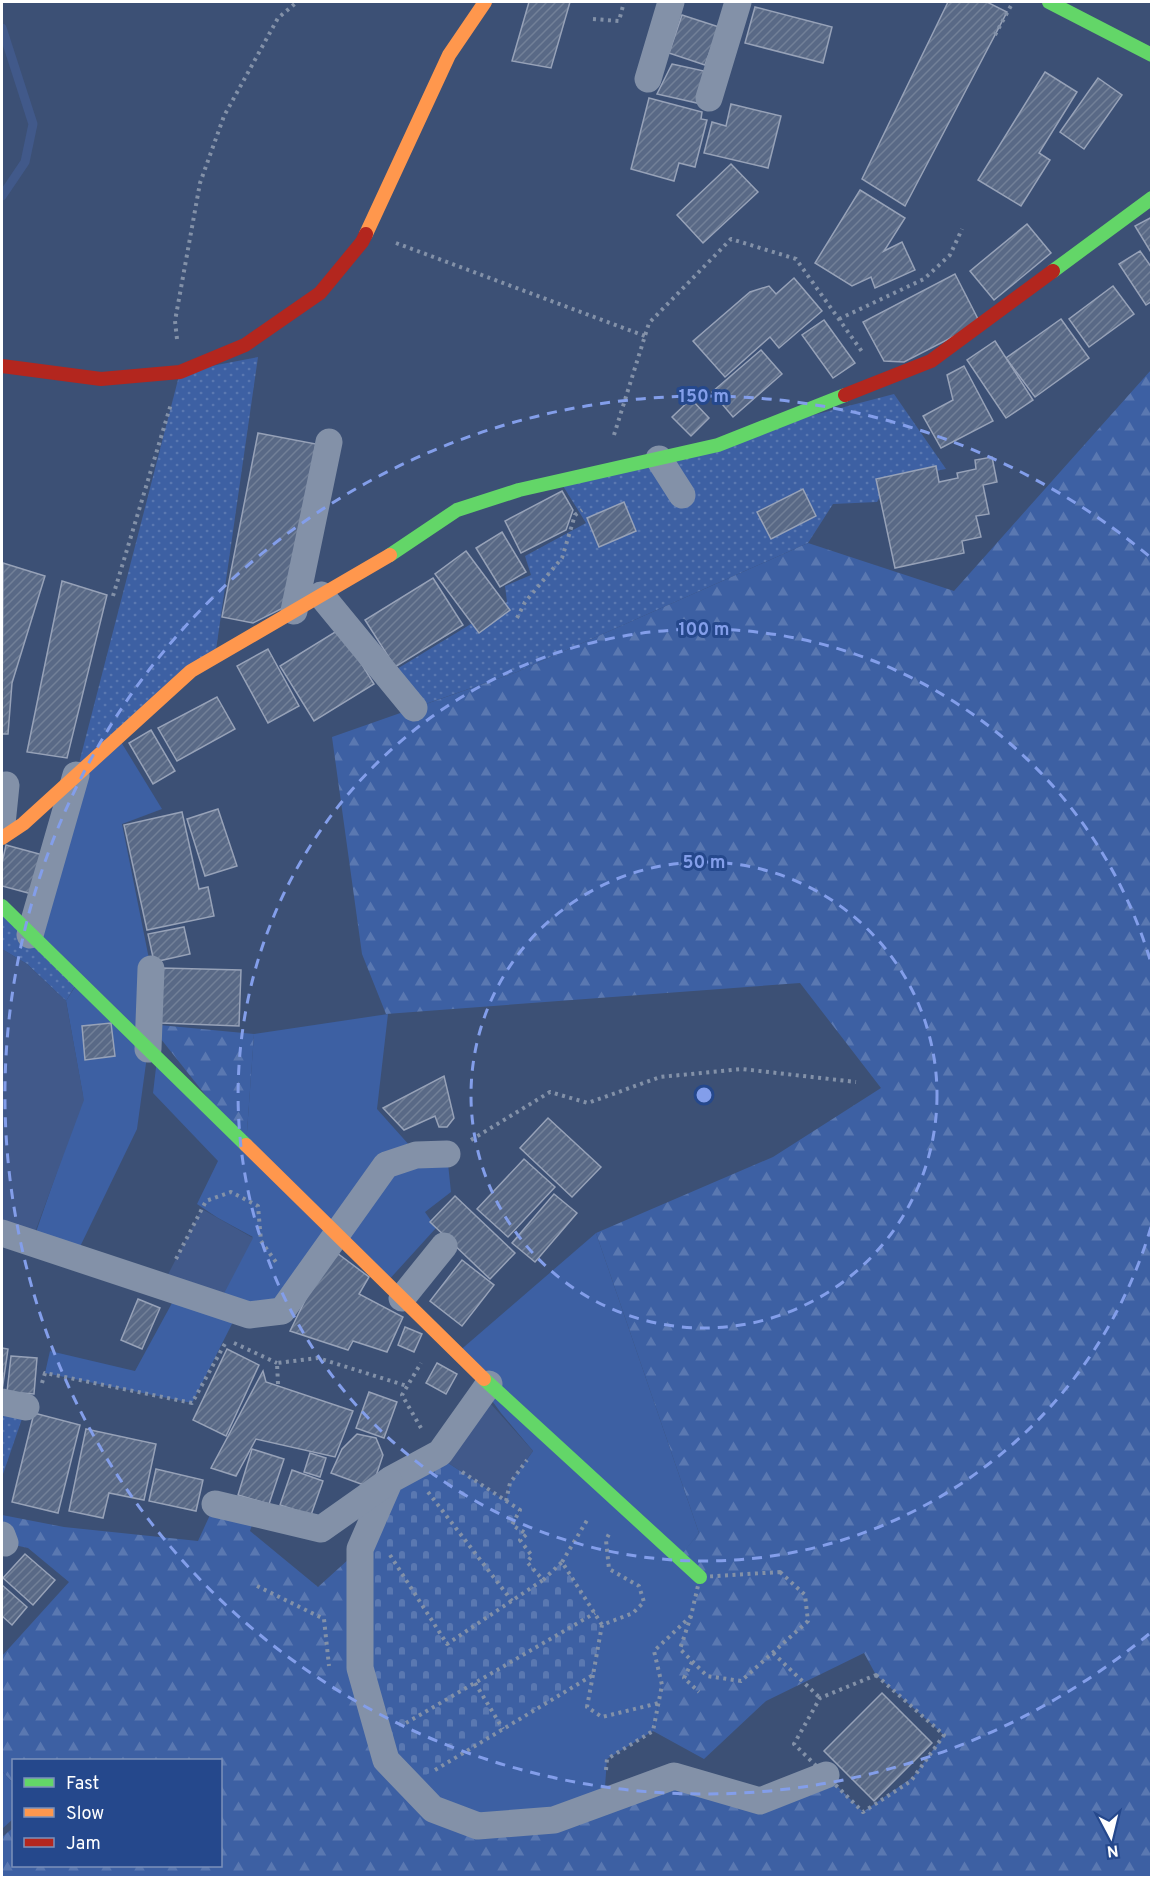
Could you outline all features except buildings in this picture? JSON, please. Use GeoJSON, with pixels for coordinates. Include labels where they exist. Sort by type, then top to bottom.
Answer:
{"type":"FeatureCollection","features":[{"type":"Feature","properties":{"kind":"street"},"geometry":{"type":"LineString","coordinates":[[2,366],[101,379],[180,372],[245,345],[320,293],[362,242],[449,55],[485,2]]}},
{"type":"Feature","properties":{"kind":"street"},"geometry":{"type":"LineString","coordinates":[[648,79],[671,2]]}},
{"type":"Feature","properties":{"kind":"street"},"geometry":{"type":"LineString","coordinates":[[709,98],[738,2]]}},
{"type":"Feature","properties":{"kind":"street"},"geometry":{"type":"LineString","coordinates":[[1049,2],[1152,56]]}},
{"type":"Feature","properties":{"kind":"street"},"geometry":{"type":"LineString","coordinates":[[2,838],[23,824],[191,671],[393,553],[458,510],[519,490],[718,445],[931,361],[1152,198]]}},
{"type":"Feature","properties":{"kind":"street"},"geometry":{"type":"LineString","coordinates":[[294,611],[329,442]]}},
{"type":"Feature","properties":{"kind":"street"},"geometry":{"type":"LineString","coordinates":[[659,459],[682,495]]}},
{"type":"Feature","properties":{"kind":"street"},"geometry":{"type":"LineString","coordinates":[[321,596],[414,708]]}},
{"type":"Feature","properties":{"kind":"street"},"geometry":{"type":"LineString","coordinates":[[30,935],[76,775]]}},
{"type":"Feature","properties":{"kind":"street"},"geometry":{"type":"LineString","coordinates":[[2,824],[6,784]]}},
{"type":"Feature","properties":{"kind":"street"},"geometry":{"type":"LineString","coordinates":[[2,906],[489,1384],[700,1578]]}},
{"type":"Feature","properties":{"kind":"street"},"geometry":{"type":"LineString","coordinates":[[147,1050],[151,969]]}},
{"type":"Feature","properties":{"kind":"street"},"geometry":{"type":"LineString","coordinates":[[2,1233],[250,1316],[282,1311],[386,1164],[416,1155],[447,1154]]}},
{"type":"Feature","properties":{"kind":"street"},"geometry":{"type":"LineString","coordinates":[[402,1299],[444,1246]]}},
{"type":"Feature","properties":{"kind":"street"},"geometry":{"type":"LineString","coordinates":[[215,1504],[321,1529],[400,1475],[441,1453],[489,1384]]}},
{"type":"Feature","properties":{"kind":"street"},"geometry":{"type":"LineString","coordinates":[[400,1475],[371,1524],[360,1550],[360,1668],[386,1760],[433,1809],[478,1826],[554,1820],[674,1776],[760,1801],[826,1775]]}},
{"type":"Feature","properties":{"kind":"path"},"geometry":{"type":"LineString","coordinates":[[113,596],[180,372],[175,321],[200,183],[224,116],[278,18],[297,2]]}},
{"type":"Feature","properties":{"kind":"path"},"geometry":{"type":"LineString","coordinates":[[593,19],[619,21],[624,2]]}},
{"type":"Feature","properties":{"kind":"path"},"geometry":{"type":"LineString","coordinates":[[995,35],[1013,2]]}},
{"type":"Feature","properties":{"kind":"path"},"geometry":{"type":"LineString","coordinates":[[839,319],[924,279],[950,255],[962,229]]}},
{"type":"Feature","properties":{"kind":"path"},"geometry":{"type":"LineString","coordinates":[[366,232],[645,336]]}},
{"type":"Feature","properties":{"kind":"path"},"geometry":{"type":"LineString","coordinates":[[602,471],[649,323],[731,239],[796,259],[883,380]]}},
{"type":"Feature","properties":{"kind":"path"},"geometry":{"type":"LineString","coordinates":[[517,618],[525,602],[562,558],[575,515],[583,509]]}},
{"type":"Feature","properties":{"kind":"path"},"geometry":{"type":"LineString","coordinates":[[447,1154],[550,1092],[588,1103],[660,1077],[742,1069],[856,1082]]}},
{"type":"Feature","properties":{"kind":"path"},"geometry":{"type":"LineString","coordinates":[[162,1286],[206,1201],[231,1192],[258,1206],[261,1241],[283,1272]]}},
{"type":"Feature","properties":{"kind":"path"},"geometry":{"type":"LineString","coordinates":[[14,1404],[36,1409],[45,1372],[192,1403],[226,1339],[277,1363],[318,1358],[406,1386]]}},
{"type":"Feature","properties":{"kind":"path"},"geometry":{"type":"LineString","coordinates":[[277,1363],[278,1384]]}},
{"type":"Feature","properties":{"kind":"path"},"geometry":{"type":"LineString","coordinates":[[402,1395],[436,1455],[520,1510],[512,1524],[527,1534],[520,1540],[532,1556],[527,1562],[543,1580]]}},
{"type":"Feature","properties":{"kind":"path"},"geometry":{"type":"LineString","coordinates":[[400,1475],[512,1601]]}},
{"type":"Feature","properties":{"kind":"path"},"geometry":{"type":"LineString","coordinates":[[371,1524],[447,1644],[543,1580],[562,1562],[605,1491]]}},
{"type":"Feature","properties":{"kind":"path"},"geometry":{"type":"LineString","coordinates":[[602,1625],[633,1613],[644,1602],[639,1586],[609,1569],[606,1540],[622,1507]]}},
{"type":"Feature","properties":{"kind":"path"},"geometry":{"type":"LineString","coordinates":[[562,1562],[602,1625],[587,1707],[602,1717],[659,1703]]}},
{"type":"Feature","properties":{"kind":"path"},"geometry":{"type":"LineString","coordinates":[[780,1572],[805,1595],[808,1621],[741,1681],[707,1676],[680,1649],[700,1578],[780,1572]]}},
{"type":"Feature","properties":{"kind":"path"},"geometry":{"type":"LineString","coordinates":[[380,1739],[595,1613]]}},
{"type":"Feature","properties":{"kind":"path"},"geometry":{"type":"LineString","coordinates":[[604,1801],[607,1759],[653,1731],[662,1685],[654,1651],[691,1616]]}},
{"type":"Feature","properties":{"kind":"path"},"geometry":{"type":"LineString","coordinates":[[773,1653],[820,1698]]}},
{"type":"Feature","properties":{"kind":"path"},"geometry":{"type":"LineString","coordinates":[[692,1662],[684,1678],[699,1692]]}},
{"type":"Feature","properties":{"kind":"path"},"geometry":{"type":"LineString","coordinates":[[410,1785],[593,1675]]}},
{"type":"Feature","properties":{"kind":"path"},"geometry":{"type":"LineString","coordinates":[[876,1675],[944,1735],[911,1781],[863,1812],[794,1744],[820,1698],[876,1675]]}},
{"type":"Feature","properties":{"kind":"path"},"geometry":{"type":"LineString","coordinates":[[475,1683],[503,1729]]}},
{"type":"Feature","properties":{"kind":"green space"},"geometry":{"type":"Polygon","coordinates":[[[258,357],[215,657],[76,775],[180,372],[258,357]]]}},
{"type":"Feature","properties":{"kind":"green space"},"geometry":{"type":"Polygon","coordinates":[[[1151,370],[1151,1877],[2,1878],[2,1837],[12,1829],[12,1867],[222,1867],[222,1759],[12,1759],[12,1782],[2,1771],[2,1656],[69,1582],[28,1548],[5,1543],[2,1536],[2,1515],[64,1527],[198,1541],[215,1504],[256,1513],[250,1531],[318,1587],[360,1549],[478,1826],[674,1776],[760,1801],[826,1775],[863,1812],[913,1777],[944,1735],[876,1675],[864,1653],[766,1701],[704,1759],[653,1731],[662,1685],[654,1651],[691,1615],[678,1558],[699,1533],[596,1233],[773,1157],[881,1088],[800,983],[386,1014],[362,954],[332,737],[517,672],[808,543],[954,591],[1151,370]]]}},
{"type":"Feature","properties":{"kind":"green space"},"geometry":{"type":"Polygon","coordinates":[[[894,394],[946,469],[890,479],[877,502],[833,504],[808,543],[517,672],[414,708],[387,675],[507,602],[505,586],[531,575],[525,556],[586,523],[560,481],[894,394]]]}},
{"type":"Feature","properties":{"kind":"green space"},"geometry":{"type":"Polygon","coordinates":[[[118,737],[162,809],[122,824],[151,969],[148,1049],[137,1129],[75,1257],[36,1232],[83,1096],[66,1001],[78,982],[30,935],[76,775],[118,737]]]}},
{"type":"Feature","properties":{"kind":"green space"},"geometry":{"type":"Polygon","coordinates":[[[2,906],[78,981],[66,1001],[27,964],[2,949],[2,906]]]}},
{"type":"Feature","properties":{"kind":"green space"},"geometry":{"type":"Polygon","coordinates":[[[388,1014],[377,1109],[419,1156],[447,1154],[451,1192],[425,1212],[436,1228],[386,1283],[337,1235],[282,1311],[238,1312],[192,1403],[45,1373],[50,1351],[135,1371],[178,1292],[253,1237],[197,1204],[218,1161],[153,1093],[157,1059],[246,1145],[254,1034],[388,1014]]]}},
{"type":"Feature","properties":{"kind":"green space"},"geometry":{"type":"Polygon","coordinates":[[[149,1024],[254,1034],[246,1146],[149,1024]]]}},
{"type":"Feature","properties":{"kind":"green space"},"geometry":{"type":"Polygon","coordinates":[[[596,1233],[699,1533],[679,1558],[700,1577],[691,1616],[655,1651],[662,1685],[653,1731],[607,1759],[604,1801],[478,1826],[410,1785],[593,1674],[602,1625],[562,1562],[543,1580],[527,1562],[532,1556],[520,1540],[523,1532],[512,1525],[520,1511],[506,1501],[510,1483],[533,1451],[501,1413],[457,1353],[596,1233]]]}},
{"type":"Feature","properties":{"kind":"green space"},"geometry":{"type":"Polygon","coordinates":[[[2,1402],[26,1407],[2,1477],[2,1402]]]}},
{"type":"Feature","properties":{"kind":"green space"},"geometry":{"type":"Polygon","coordinates":[[[436,1455],[520,1510],[512,1524],[527,1534],[532,1556],[527,1563],[562,1562],[602,1625],[593,1675],[410,1785],[360,1668],[360,1549],[390,1480],[436,1455]]]}},
{"type":"Feature","properties":{"kind":"green space"},"geometry":{"type":"Polygon","coordinates":[[[2,1771],[12,1782],[12,1820],[2,1829],[2,1771]]]}},
{"type":"Feature","properties":{"kind":"shaded area"},"geometry":{"type":"Polygon","coordinates":[[[2,949],[27,964],[66,1001],[84,1100],[35,1232],[2,1226],[2,949]]]}},
{"type":"Feature","properties":{"kind":"shaded area"},"geometry":{"type":"Polygon","coordinates":[[[202,1209],[253,1238],[218,1305],[162,1286],[202,1209]]]}},
{"type":"Feature","properties":{"kind":"shaded area"},"geometry":{"type":"Polygon","coordinates":[[[482,1394],[533,1451],[510,1483],[506,1501],[436,1455],[482,1394]]]}},
{"type":"Feature","properties":{"kind":"waterway"},"geometry":{"type":"LineString","coordinates":[[2,28],[33,124],[25,162],[2,196]]}},
{"type":"Feature","properties":{"kind":"traffic: fast"},"geometry":{"type":"LineString","coordinates":[[1049,2],[1152,55]]}},
{"type":"Feature","properties":{"kind":"traffic: fast"},"geometry":{"type":"LineString","coordinates":[[1053,271],[1152,198]]}},
{"type":"Feature","properties":{"kind":"traffic: fast"},"geometry":{"type":"LineString","coordinates":[[390,555],[457,510],[519,490],[718,445],[845,395]]}},
{"type":"Feature","properties":{"kind":"traffic: fast"},"geometry":{"type":"LineString","coordinates":[[2,906],[246,1145]]}},
{"type":"Feature","properties":{"kind":"traffic: fast"},"geometry":{"type":"LineString","coordinates":[[484,1379],[700,1577]]}},
{"type":"Feature","properties":{"kind":"traffic: slow"},"geometry":{"type":"LineString","coordinates":[[366,234],[449,55],[485,2]]}},
{"type":"Feature","properties":{"kind":"traffic: slow"},"geometry":{"type":"LineString","coordinates":[[2,838],[23,824],[191,671],[390,555]]}},
{"type":"Feature","properties":{"kind":"traffic: slow"},"geometry":{"type":"LineString","coordinates":[[246,1145],[484,1379]]}},
{"type":"Feature","properties":{"kind":"traffic: jam"},"geometry":{"type":"LineString","coordinates":[[2,366],[101,379],[180,372],[245,345],[320,293],[366,234]]}},
{"type":"Feature","properties":{"kind":"traffic: jam"},"geometry":{"type":"LineString","coordinates":[[845,395],[931,361],[1053,271]]}}]}
